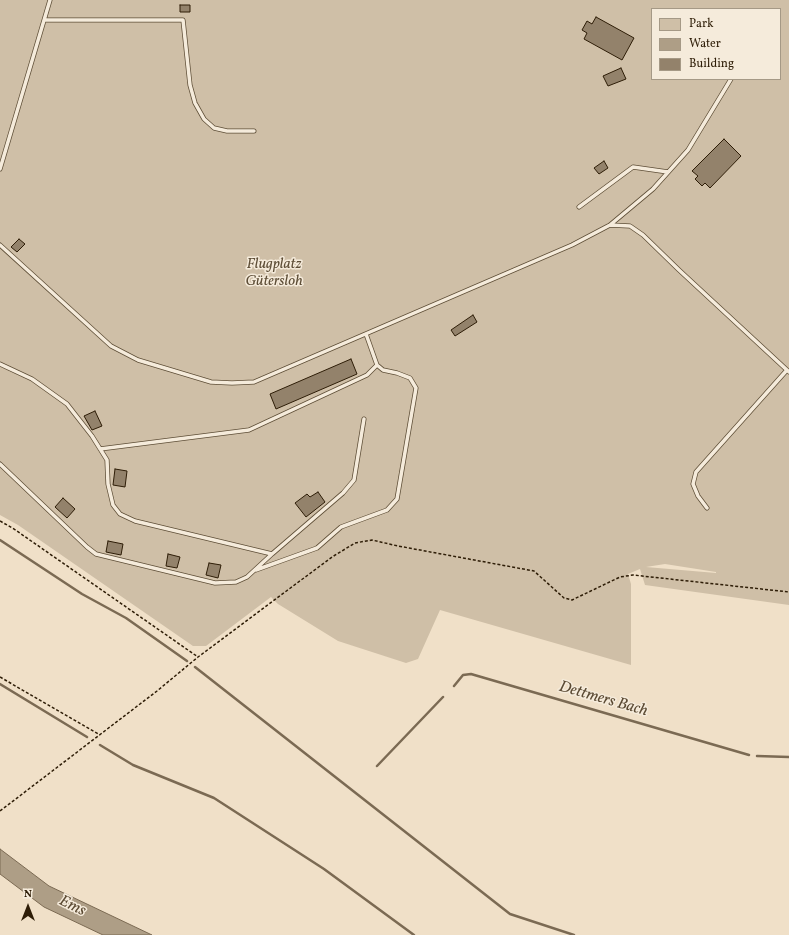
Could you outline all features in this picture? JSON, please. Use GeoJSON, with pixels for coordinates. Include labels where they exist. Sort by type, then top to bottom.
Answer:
{"type":"FeatureCollection","features":[{"type":"Feature","properties":{"kind":"lane"},"geometry":{"type":"LineString","coordinates":[[0,169],[50,0]]}},
{"type":"Feature","properties":{"kind":"lane"},"geometry":{"type":"LineString","coordinates":[[44,20],[183,20],[190,85],[195,103],[204,119],[214,128],[227,131],[254,131]]}},
{"type":"Feature","properties":{"kind":"lane"},"geometry":{"type":"LineString","coordinates":[[0,245],[111,346],[138,360],[210,382],[254,382],[572,245],[610,225],[653,189],[688,150],[730,80]]}},
{"type":"Feature","properties":{"kind":"lane"},"geometry":{"type":"LineString","coordinates":[[579,207],[632,167],[668,172]]}},
{"type":"Feature","properties":{"kind":"lane"},"geometry":{"type":"LineString","coordinates":[[610,225],[630,226],[643,235],[788,371],[696,472],[693,484],[698,496],[707,508]]}},
{"type":"Feature","properties":{"kind":"lane"},"geometry":{"type":"LineString","coordinates":[[254,571],[317,548],[341,527],[387,510],[397,499],[416,388],[410,378],[383,370],[377,365],[366,334]]}},
{"type":"Feature","properties":{"kind":"lane"},"geometry":{"type":"LineString","coordinates":[[0,364],[32,379],[67,404],[92,436],[107,460],[108,484],[113,505],[120,514],[135,521],[272,554]]}},
{"type":"Feature","properties":{"kind":"lane"},"geometry":{"type":"LineString","coordinates":[[100,449],[249,430],[367,376],[377,365]]}},
{"type":"Feature","properties":{"kind":"lane"},"geometry":{"type":"LineString","coordinates":[[0,464],[96,554],[215,583],[236,582],[247,577],[272,554],[344,494],[354,480],[364,419]]}},
{"type":"Feature","properties":{"kind":"path"},"geometry":{"type":"LineString","coordinates":[[0,521],[14,529],[198,657]]}},
{"type":"Feature","properties":{"kind":"path"},"geometry":{"type":"LineString","coordinates":[[0,811],[157,691],[198,657],[332,557],[354,543],[372,540],[534,571],[564,598],[572,600],[620,577],[633,574],[789,592]]}},
{"type":"Feature","properties":{"kind":"path"},"geometry":{"type":"LineString","coordinates":[[0,676],[100,734]]}},
{"type":"Feature","properties":{"kind":"green space","name":"Flugplatz Gütersloh"},"geometry":{"type":"Polygon","coordinates":[[[0,0],[789,0],[789,605],[645,585],[640,569],[628,574],[631,584],[631,665],[440,610],[418,659],[406,663],[338,641],[278,604],[271,597],[206,646],[193,646],[18,525],[0,515],[0,0]],[[665,564],[646,567],[716,573],[665,564]]]}},
{"type":"Feature","properties":{"kind":"water","name":"Ems"},"geometry":{"type":"Polygon","coordinates":[[[0,849],[49,886],[152,935],[103,935],[44,907],[0,874],[0,849]]]}},
{"type":"Feature","properties":{"kind":"building"},"geometry":{"type":"Polygon","coordinates":[[[180,5],[190,5],[190,12],[180,12],[180,5]]]}},
{"type":"Feature","properties":{"kind":"building"},"geometry":{"type":"Polygon","coordinates":[[[596,17],[634,38],[622,60],[584,39],[587,33],[582,30],[587,21],[592,24],[596,17]]]}},
{"type":"Feature","properties":{"kind":"building"},"geometry":{"type":"Polygon","coordinates":[[[621,68],[626,79],[608,86],[603,76],[621,68]]]}},
{"type":"Feature","properties":{"kind":"building"},"geometry":{"type":"Polygon","coordinates":[[[724,139],[741,156],[710,188],[705,183],[702,186],[695,179],[698,176],[692,171],[724,139]]]}},
{"type":"Feature","properties":{"kind":"building"},"geometry":{"type":"Polygon","coordinates":[[[604,161],[608,168],[599,174],[594,168],[604,161]]]}},
{"type":"Feature","properties":{"kind":"building"},"geometry":{"type":"Polygon","coordinates":[[[19,239],[25,244],[17,252],[11,247],[19,239]]]}},
{"type":"Feature","properties":{"kind":"building"},"geometry":{"type":"Polygon","coordinates":[[[473,315],[477,322],[455,336],[451,330],[473,315]]]}},
{"type":"Feature","properties":{"kind":"building"},"geometry":{"type":"Polygon","coordinates":[[[351,359],[357,374],[276,409],[270,394],[351,359]]]}},
{"type":"Feature","properties":{"kind":"building"},"geometry":{"type":"Polygon","coordinates":[[[95,411],[102,426],[92,430],[84,416],[95,411]]]}},
{"type":"Feature","properties":{"kind":"building"},"geometry":{"type":"Polygon","coordinates":[[[115,469],[127,471],[125,487],[113,485],[115,469]]]}},
{"type":"Feature","properties":{"kind":"building"},"geometry":{"type":"Polygon","coordinates":[[[318,492],[325,502],[306,517],[295,503],[307,494],[310,497],[318,492]]]}},
{"type":"Feature","properties":{"kind":"building"},"geometry":{"type":"Polygon","coordinates":[[[63,498],[75,509],[67,518],[55,507],[63,498]]]}},
{"type":"Feature","properties":{"kind":"building"},"geometry":{"type":"Polygon","coordinates":[[[108,541],[123,544],[121,555],[106,552],[108,541]]]}},
{"type":"Feature","properties":{"kind":"building"},"geometry":{"type":"Polygon","coordinates":[[[168,554],[180,557],[177,568],[166,566],[168,554]]]}},
{"type":"Feature","properties":{"kind":"building"},"geometry":{"type":"Polygon","coordinates":[[[209,563],[221,565],[218,578],[206,575],[209,563]]]}},
{"type":"Feature","properties":{"kind":"waterway"},"geometry":{"type":"LineString","coordinates":[[0,540],[82,594],[126,618],[187,661]]}},
{"type":"Feature","properties":{"kind":"waterway"},"geometry":{"type":"LineString","coordinates":[[195,667],[510,914],[574,935]]}},
{"type":"Feature","properties":{"kind":"waterway","name":"Dettmers Bach"},"geometry":{"type":"LineString","coordinates":[[454,686],[463,675],[471,674],[749,755]]}},
{"type":"Feature","properties":{"kind":"waterway"},"geometry":{"type":"LineString","coordinates":[[0,684],[87,737]]}},
{"type":"Feature","properties":{"kind":"waterway","name":"Dettmers Bach"},"geometry":{"type":"LineString","coordinates":[[377,766],[443,697]]}},
{"type":"Feature","properties":{"kind":"waterway"},"geometry":{"type":"LineString","coordinates":[[100,745],[133,765],[214,798],[324,869],[414,935]]}},
{"type":"Feature","properties":{"kind":"waterway","name":"Dettmers Bach"},"geometry":{"type":"LineString","coordinates":[[757,756],[789,757]]}}]}
